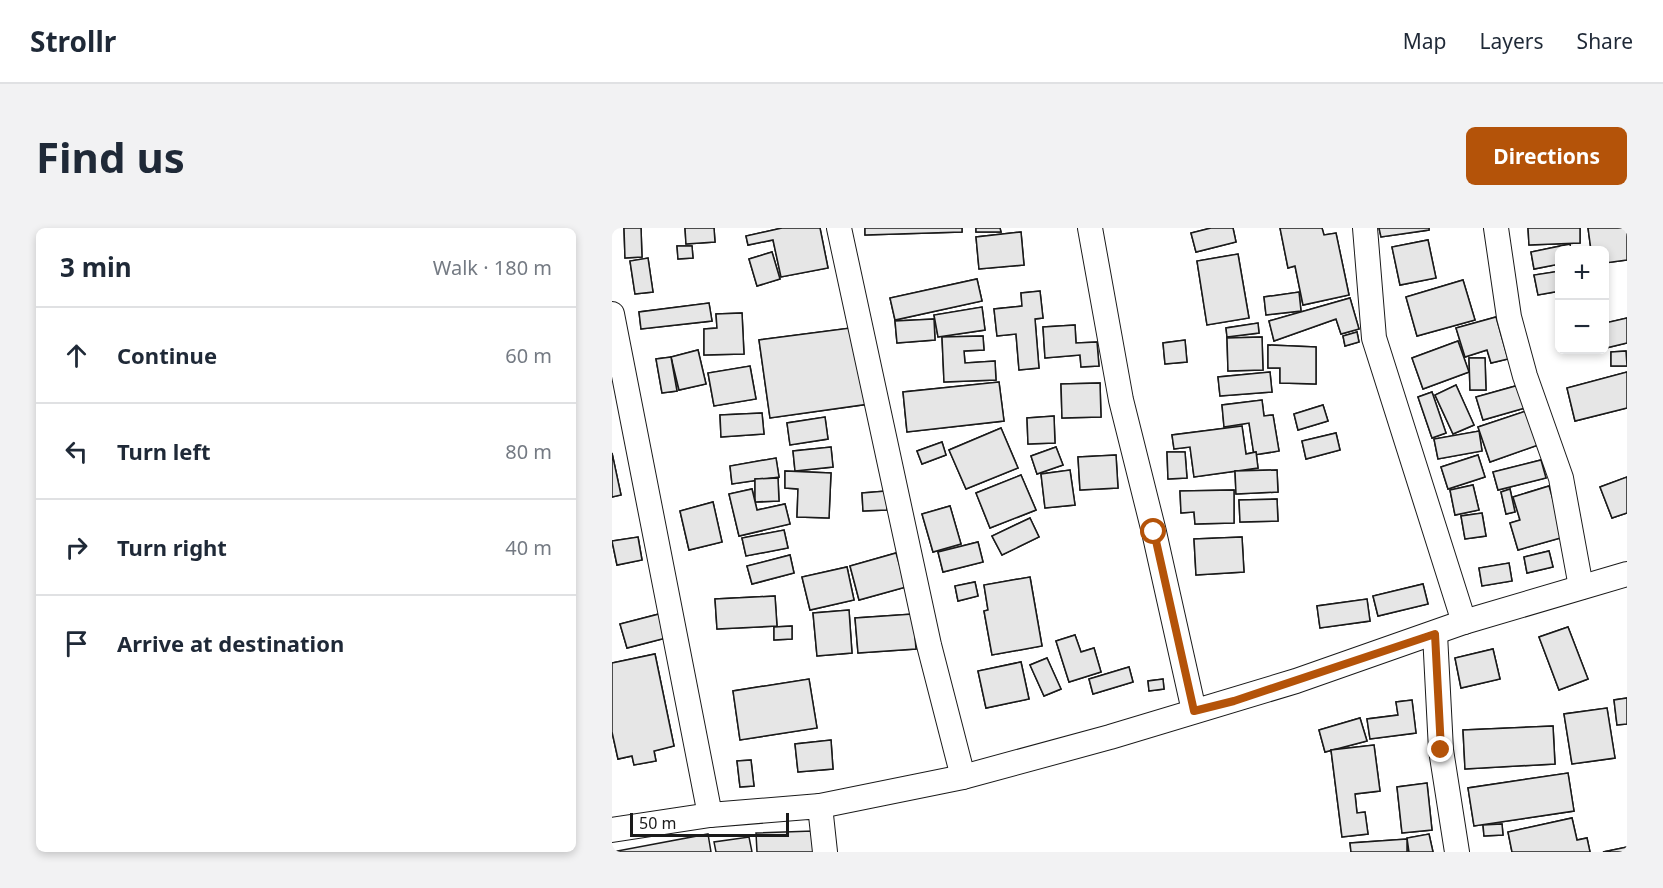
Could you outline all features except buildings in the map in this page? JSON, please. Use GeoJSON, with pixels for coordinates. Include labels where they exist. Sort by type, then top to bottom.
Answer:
{"type":"FeatureCollection","features":[{"type":"Feature","properties":{"kind":"street"},"geometry":{"type":"LineString","coordinates":[[839,228],[928,645],[963,777]]}},
{"type":"Feature","properties":{"kind":"street"},"geometry":{"type":"LineString","coordinates":[[1090,228],[1121,400],[1154,532],[1194,711]]}},
{"type":"Feature","properties":{"kind":"street"},"geometry":{"type":"LineString","coordinates":[[1365,228],[1374,339],[1464,622]]}},
{"type":"Feature","properties":{"kind":"street"},"geometry":{"type":"LineString","coordinates":[[1496,228],[1509,317],[1532,396],[1562,478],[1581,587]]}},
{"type":"Feature","properties":{"kind":"street"},"geometry":{"type":"LineString","coordinates":[[612,314],[710,815]]}},
{"type":"Feature","properties":{"kind":"street"},"geometry":{"type":"LineString","coordinates":[[612,830],[710,815],[820,806],[963,777],[1244,698],[1435,634],[1464,622],[1581,587],[1626,577]]}},
{"type":"Feature","properties":{"kind":"street"},"geometry":{"type":"LineString","coordinates":[[1435,634],[1441,750],[1457,852]]}},
{"type":"Feature","properties":{"kind":"street"},"geometry":{"type":"LineString","coordinates":[[820,806],[825,852]]}},
{"type":"Feature","properties":{"kind":"route"},"geometry":{"type":"LineString","coordinates":[[1154,532],[1194,711],[1234,701],[1435,634],[1441,750]]}}]}
